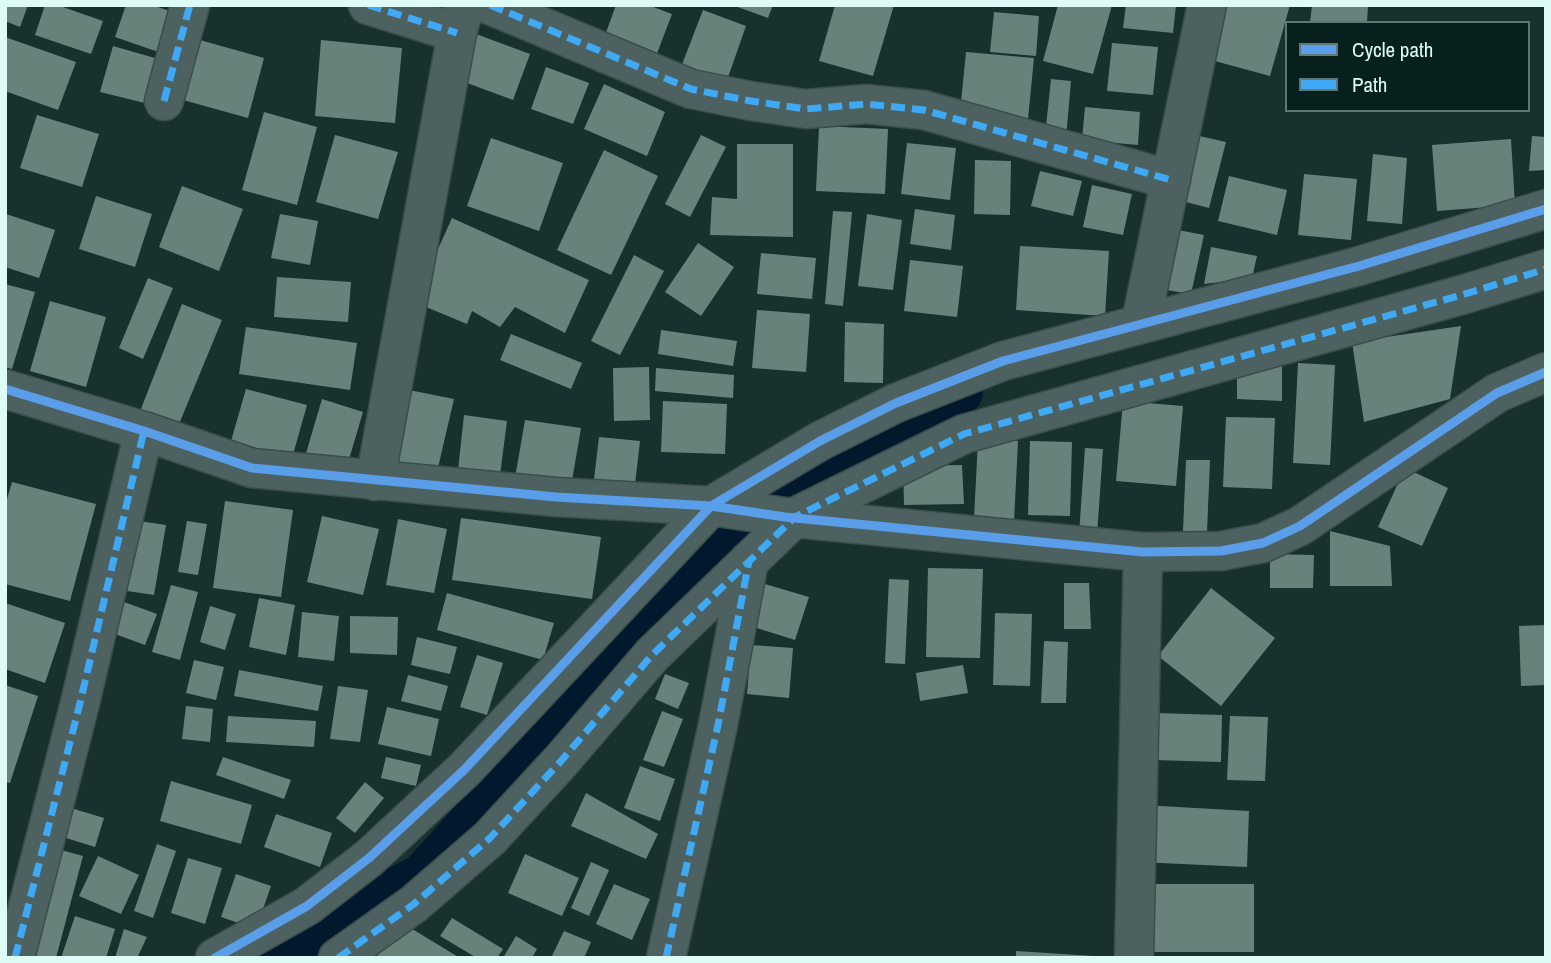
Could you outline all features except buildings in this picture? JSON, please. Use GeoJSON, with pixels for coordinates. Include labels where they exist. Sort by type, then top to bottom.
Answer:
{"type":"FeatureCollection","features":[{"type":"Feature","properties":{"kind":"street"},"geometry":{"type":"LineString","coordinates":[[164,101],[190,5]]}},
{"type":"Feature","properties":{"kind":"street"},"geometry":{"type":"LineString","coordinates":[[368,5],[461,19],[375,481]]}},
{"type":"Feature","properties":{"kind":"street"},"geometry":{"type":"LineString","coordinates":[[490,5],[691,89],[806,109],[866,104],[924,110],[1171,180]]}},
{"type":"Feature","properties":{"kind":"street"},"geometry":{"type":"LineString","coordinates":[[1141,322],[1207,5]]}},
{"type":"Feature","properties":{"kind":"street"},"geometry":{"type":"LineString","coordinates":[[215,958],[307,906],[369,858],[464,770],[719,508],[820,441],[896,403],[1003,361],[1359,265],[1546,209]]}},
{"type":"Feature","properties":{"kind":"street"},"geometry":{"type":"LineString","coordinates":[[338,958],[414,904],[490,838],[561,761],[652,655],[749,561],[790,517],[964,434],[1546,269]]}},
{"type":"Feature","properties":{"kind":"street"},"geometry":{"type":"LineString","coordinates":[[5,389],[145,431],[252,468],[556,497],[719,508],[1143,552],[1222,551],[1263,543],[1300,526],[1497,393],[1546,372]]}},
{"type":"Feature","properties":{"kind":"street"},"geometry":{"type":"LineString","coordinates":[[15,958],[80,704],[145,431]]}},
{"type":"Feature","properties":{"kind":"street"},"geometry":{"type":"LineString","coordinates":[[1134,958],[1143,552]]}},
{"type":"Feature","properties":{"kind":"street"},"geometry":{"type":"LineString","coordinates":[[666,958],[719,725],[749,561]]}},
{"type":"Feature","properties":{"kind":"waterway"},"geometry":{"type":"LineString","coordinates":[[267,958],[423,876],[757,508],[950,394],[960,392]]}},
{"type":"Feature","properties":{"kind":"marked path"},"geometry":{"type":"LineString","coordinates":[[164,101],[190,5]]}},
{"type":"Feature","properties":{"kind":"marked path"},"geometry":{"type":"LineString","coordinates":[[368,5],[457,33]]}},
{"type":"Feature","properties":{"kind":"marked path"},"geometry":{"type":"LineString","coordinates":[[490,5],[691,89],[806,109],[866,104],[924,110],[1171,180]]}},
{"type":"Feature","properties":{"kind":"marked path"},"geometry":{"type":"LineString","coordinates":[[338,958],[414,904],[490,838],[561,761],[652,655],[795,517],[964,434],[1546,269]]}},
{"type":"Feature","properties":{"kind":"marked path"},"geometry":{"type":"LineString","coordinates":[[15,958],[80,703],[144,431]]}},
{"type":"Feature","properties":{"kind":"marked path"},"geometry":{"type":"LineString","coordinates":[[666,958],[718,725],[749,561]]}},
{"type":"Feature","properties":{"kind":"cycle path"},"geometry":{"type":"LineString","coordinates":[[215,958],[307,906],[369,858],[464,770],[711,506],[820,441],[896,403],[1003,361],[1359,266],[1546,209]]}},
{"type":"Feature","properties":{"kind":"cycle path"},"geometry":{"type":"LineString","coordinates":[[5,389],[144,431],[252,468],[556,497],[711,506],[785,517],[1143,552],[1221,551],[1263,543],[1300,526],[1497,393],[1546,372]]}}]}
